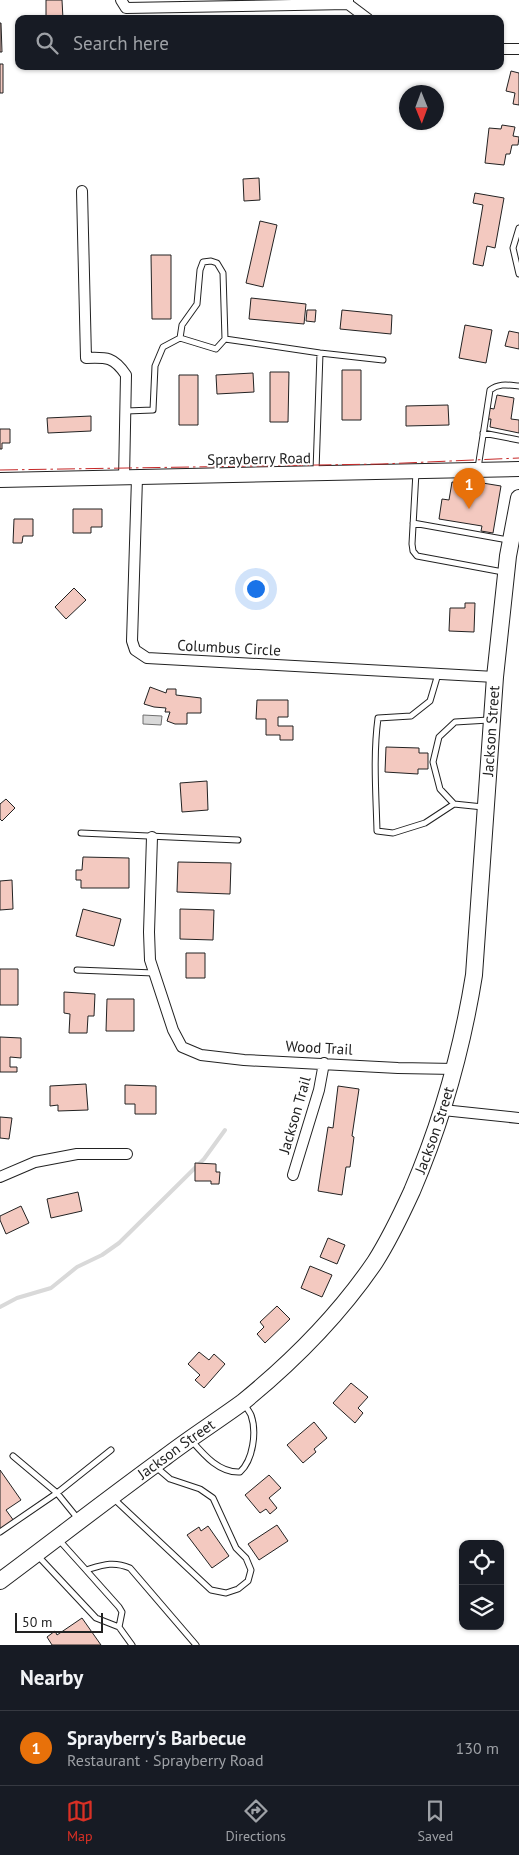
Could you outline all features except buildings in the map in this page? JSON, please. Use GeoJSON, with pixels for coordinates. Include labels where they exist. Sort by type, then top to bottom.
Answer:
{"type":"FeatureCollection","features":[{"type":"Feature","properties":{"kind":"main road","name":"Jackson Street"},"geometry":{"type":"LineString","coordinates":[[0,1581],[190,1438],[242,1402],[279,1372],[328,1322],[376,1261],[407,1200],[443,1110],[465,1030],[474,975],[495,677],[506,573],[519,498]]}},
{"type":"Feature","properties":{"kind":"street"},"geometry":{"type":"LineString","coordinates":[[121,0],[126,8],[348,2],[363,15]]}},
{"type":"Feature","properties":{"kind":"street"},"geometry":{"type":"LineString","coordinates":[[504,49],[519,49]]}},
{"type":"Feature","properties":{"kind":"street","name":"Columbus Circle"},"geometry":{"type":"LineString","coordinates":[[82,191],[86,358],[105,357],[118,363],[126,375],[130,478],[132,641],[135,650],[147,658],[495,677]]}},
{"type":"Feature","properties":{"kind":"street","name":"Sprayberry Road"},"geometry":{"type":"LineString","coordinates":[[0,480],[519,470]]}},
{"type":"Feature","properties":{"kind":"street"},"geometry":{"type":"LineString","coordinates":[[152,838],[149,932],[150,960],[154,973]]}},
{"type":"Feature","properties":{"kind":"street","name":"Wood Trail"},"geometry":{"type":"LineString","coordinates":[[154,973],[173,1030],[182,1047],[201,1054],[244,1060],[455,1069]]}},
{"type":"Feature","properties":{"kind":"street","name":"Jackson Trail"},"geometry":{"type":"LineString","coordinates":[[293,1175],[319,1090],[324,1064]]}},
{"type":"Feature","properties":{"kind":"street"},"geometry":{"type":"LineString","coordinates":[[443,1110],[519,1118]]}},
{"type":"Feature","properties":{"kind":"street"},"geometry":{"type":"LineString","coordinates":[[0,1178],[35,1162],[77,1154],[127,1154]]}},
{"type":"Feature","properties":{"kind":"lane"},"geometry":{"type":"LineString","coordinates":[[519,228],[513,248],[519,274]]}},
{"type":"Feature","properties":{"kind":"lane"},"geometry":{"type":"LineString","coordinates":[[126,410],[153,410],[154,366],[162,347],[180,338],[216,349],[225,339],[224,272],[217,263],[211,261],[203,262],[200,270],[197,304],[182,325],[180,338]]}},
{"type":"Feature","properties":{"kind":"lane"},"geometry":{"type":"LineString","coordinates":[[225,339],[383,360]]}},
{"type":"Feature","properties":{"kind":"lane"},"geometry":{"type":"LineString","coordinates":[[316,474],[320,353]]}},
{"type":"Feature","properties":{"kind":"lane"},"geometry":{"type":"LineString","coordinates":[[477,470],[490,390],[495,386],[501,385],[519,386]]}},
{"type":"Feature","properties":{"kind":"lane"},"geometry":{"type":"LineString","coordinates":[[483,433],[519,440]]}},
{"type":"Feature","properties":{"kind":"lane"},"geometry":{"type":"LineString","coordinates":[[416,472],[412,544],[413,551],[417,556],[506,573]]}},
{"type":"Feature","properties":{"kind":"lane"},"geometry":{"type":"LineString","coordinates":[[413,523],[511,541]]}},
{"type":"Feature","properties":{"kind":"lane"},"geometry":{"type":"LineString","coordinates":[[438,674],[430,701],[411,716],[378,718],[375,739],[377,831],[393,833],[425,823],[454,804],[486,807]]}},
{"type":"Feature","properties":{"kind":"lane"},"geometry":{"type":"LineString","coordinates":[[454,804],[440,789],[433,762],[439,737],[455,722],[492,720]]}},
{"type":"Feature","properties":{"kind":"lane"},"geometry":{"type":"LineString","coordinates":[[81,833],[152,838],[238,840]]}},
{"type":"Feature","properties":{"kind":"lane"},"geometry":{"type":"LineString","coordinates":[[77,970],[154,973]]}},
{"type":"Feature","properties":{"kind":"lane"},"geometry":{"type":"LineString","coordinates":[[190,1438],[204,1454],[221,1468],[231,1472],[240,1472],[246,1467],[251,1451],[252,1429],[250,1414],[242,1402]]}},
{"type":"Feature","properties":{"kind":"lane"},"geometry":{"type":"LineString","coordinates":[[0,1532],[57,1493],[111,1450]]}},
{"type":"Feature","properties":{"kind":"lane"},"geometry":{"type":"LineString","coordinates":[[13,1456],[57,1493],[80,1522]]}},
{"type":"Feature","properties":{"kind":"lane"},"geometry":{"type":"LineString","coordinates":[[112,1498],[211,1590],[226,1593],[238,1589],[248,1581],[251,1570],[246,1558],[236,1548],[213,1498],[200,1489],[170,1479],[154,1465]]}},
{"type":"Feature","properties":{"kind":"lane"},"geometry":{"type":"LineString","coordinates":[[58,1538],[119,1607],[122,1612],[118,1627]]}},
{"type":"Feature","properties":{"kind":"lane"},"geometry":{"type":"LineString","coordinates":[[36,1554],[96,1618],[118,1627],[132,1645]]}},
{"type":"Feature","properties":{"kind":"lane"},"geometry":{"type":"LineString","coordinates":[[86,1570],[102,1565],[119,1564],[130,1568],[196,1645]]}},
{"type":"Feature","properties":{"kind":"shaded area"},"geometry":{"type":"Polygon","coordinates":[[[143,715],[162,716],[161,725],[143,724],[143,715]]]}},
{"type":"Feature","properties":{"kind":"waterway"},"geometry":{"type":"LineString","coordinates":[[0,1307],[17,1298],[51,1288],[77,1267],[102,1255],[119,1243],[204,1159],[225,1130]]}},
{"type":"Feature","properties":{"kind":"power"},"geometry":{"type":"LineString","coordinates":[[0,470],[382,464],[519,458]]}},
{"type":"Feature","properties":{"kind":"place","name":"Sprayberry's Barbecue"},"geometry":{"type":"Point","coordinates":[469,509]}}]}
